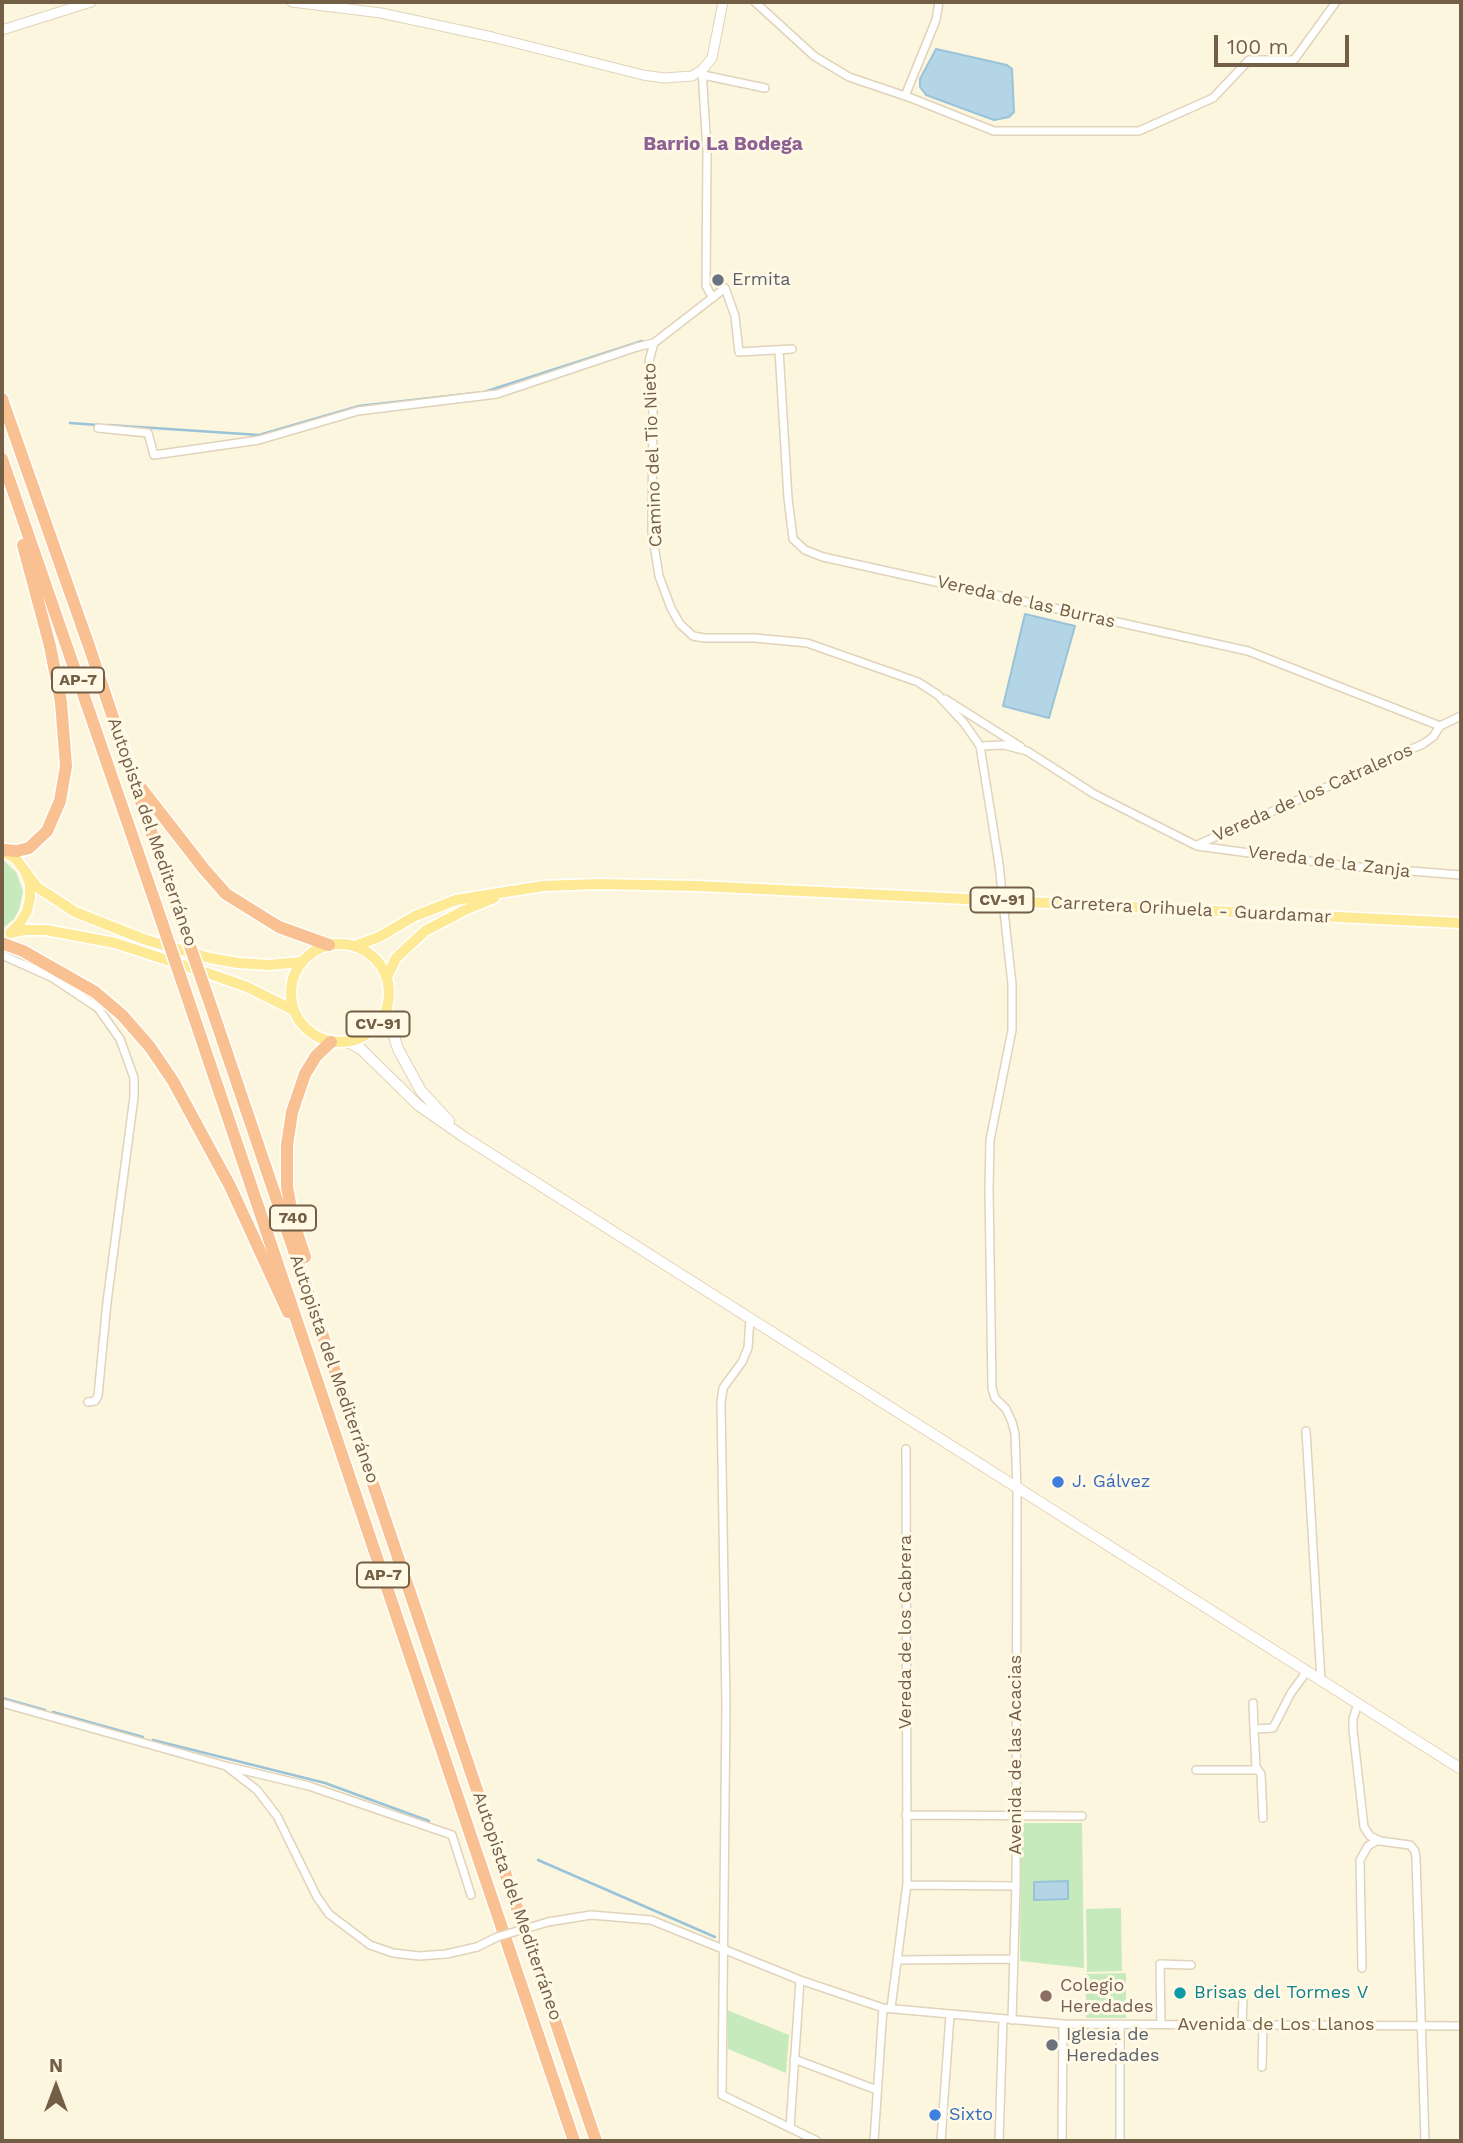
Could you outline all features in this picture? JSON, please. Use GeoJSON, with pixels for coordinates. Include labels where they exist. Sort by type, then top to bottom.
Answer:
{"type":"FeatureCollection","features":[{"type":"Feature","properties":{"kind":"highway","name":"Autopista del Mediterráneo"},"geometry":{"type":"LineString","coordinates":[[2,399],[596,2141]]}},
{"type":"Feature","properties":{"kind":"highway","name":"Autopista del Mediterráneo"},"geometry":{"type":"LineString","coordinates":[[2,459],[307,1347],[574,2141]]}},
{"type":"Feature","properties":{"kind":"highway"},"geometry":{"type":"LineString","coordinates":[[2,481],[30,566],[50,646],[61,702],[66,766],[60,802],[47,831],[29,848],[3,850]]}},
{"type":"Feature","properties":{"kind":"highway"},"geometry":{"type":"LineString","coordinates":[[133,777],[226,894],[279,927],[329,945]]}},
{"type":"Feature","properties":{"kind":"highway"},"geometry":{"type":"LineString","coordinates":[[5,938],[95,992],[122,1015],[150,1047],[173,1081],[213,1153],[278,1293],[307,1347]]}},
{"type":"Feature","properties":{"kind":"highway","name":"740"},"geometry":{"type":"LineString","coordinates":[[331,1042],[316,1056],[305,1074],[292,1112],[287,1145],[287,1187],[345,1399]]}},
{"type":"Feature","properties":{"kind":"main road"},"geometry":{"type":"LineString","coordinates":[[3,850],[16,859],[37,887],[75,912],[146,940],[238,963],[269,965],[301,962]]}},
{"type":"Feature","properties":{"kind":"main road"},"geometry":{"type":"LineString","coordinates":[[5,938],[20,923],[27,911],[30,884],[25,872]]}},
{"type":"Feature","properties":{"kind":"main road","name":"Carretera Orihuela - Guardamar"},"geometry":{"type":"LineString","coordinates":[[355,946],[379,937],[415,915],[456,900],[543,886],[597,884],[698,886],[1461,923]]}},
{"type":"Feature","properties":{"kind":"main road","name":"Carretera Orihuela - Guardamar"},"geometry":{"type":"LineString","coordinates":[[387,977],[396,958],[409,944],[444,920],[495,897],[543,886]]}},
{"type":"Feature","properties":{"kind":"main road","name":"CV-91"},"geometry":{"type":"LineString","coordinates":[[5,938],[24,930],[46,930],[115,943],[216,976],[293,1010],[302,1025],[331,1042],[348,1042],[364,1036],[377,1026],[386,1011],[389,993],[387,977]]}},
{"type":"Feature","properties":{"kind":"main road"},"geometry":{"type":"LineString","coordinates":[[293,1010],[290,994],[293,976],[301,962],[313,951],[329,945]]}},
{"type":"Feature","properties":{"kind":"main road","name":"CV-91"},"geometry":{"type":"LineString","coordinates":[[329,945],[355,946]]}},
{"type":"Feature","properties":{"kind":"main road"},"geometry":{"type":"LineString","coordinates":[[355,946],[375,958],[387,977]]}},
{"type":"Feature","properties":{"kind":"main road"},"geometry":{"type":"LineString","coordinates":[[386,1011],[398,1049],[421,1091],[464,1137]]}},
{"type":"Feature","properties":{"kind":"main road"},"geometry":{"type":"LineString","coordinates":[[348,1042],[361,1049],[418,1105],[464,1137],[1461,1769]]}},
{"type":"Feature","properties":{"kind":"street"},"geometry":{"type":"LineString","coordinates":[[2,30],[90,2]]}},
{"type":"Feature","properties":{"kind":"street"},"geometry":{"type":"LineString","coordinates":[[292,2],[381,13],[492,37],[643,75],[681,78],[703,73],[765,89]]}},
{"type":"Feature","properties":{"kind":"street"},"geometry":{"type":"LineString","coordinates":[[713,299],[706,286],[707,150],[703,73],[712,58],[723,2]]}},
{"type":"Feature","properties":{"kind":"street"},"geometry":{"type":"LineString","coordinates":[[755,2],[814,56],[849,77],[994,131],[1139,131],[1213,98],[1249,60],[1294,60],[1336,2]]}},
{"type":"Feature","properties":{"kind":"street"},"geometry":{"type":"LineString","coordinates":[[905,96],[936,20],[939,2]]}},
{"type":"Feature","properties":{"kind":"street"},"geometry":{"type":"LineString","coordinates":[[98,428],[148,433],[154,455],[259,440],[358,411],[497,394],[654,343],[725,289],[736,316],[739,352],[792,349]]}},
{"type":"Feature","properties":{"kind":"street","name":"Camino del Tio Nieto"},"geometry":{"type":"LineString","coordinates":[[654,343],[649,361],[653,402],[652,532],[659,576],[680,624],[693,636],[704,638],[755,638],[807,643],[918,682],[1094,794],[1197,845]]}},
{"type":"Feature","properties":{"kind":"street","name":"Vereda de las Burras"},"geometry":{"type":"LineString","coordinates":[[779,350],[793,539],[805,550],[823,557],[1248,651],[1440,726]]}},
{"type":"Feature","properties":{"kind":"street","name":"Camino del Tio Nieto"},"geometry":{"type":"LineString","coordinates":[[938,695],[964,723],[980,746],[1009,948]]}},
{"type":"Feature","properties":{"kind":"street","name":"Vereda de los Catraleros"},"geometry":{"type":"LineString","coordinates":[[1197,845],[1423,744],[1433,737],[1440,726],[1461,716]]}},
{"type":"Feature","properties":{"kind":"street","name":"Camino del Tio Nieto"},"geometry":{"type":"LineString","coordinates":[[980,746],[1004,745],[1027,751]]}},
{"type":"Feature","properties":{"kind":"street","name":"Vereda de la Zanja"},"geometry":{"type":"LineString","coordinates":[[1197,845],[1347,866],[1461,875]]}},
{"type":"Feature","properties":{"kind":"street","name":"Avenida de las Acacias"},"geometry":{"type":"LineString","coordinates":[[999,2141],[1016,1886],[1017,1489],[1015,1434],[1006,1409],[995,1398],[992,1388],[990,1140],[1012,1030],[1009,948]]}},
{"type":"Feature","properties":{"kind":"street"},"geometry":{"type":"LineString","coordinates":[[2,956],[54,978],[98,1008],[120,1039],[134,1078],[134,1097],[107,1302],[98,1396],[95,1401],[88,1402]]}},
{"type":"Feature","properties":{"kind":"street"},"geometry":{"type":"LineString","coordinates":[[750,1319],[748,1348],[742,1362],[723,1388],[721,1402],[726,1705],[722,2095],[817,2141]]}},
{"type":"Feature","properties":{"kind":"street"},"geometry":{"type":"LineString","coordinates":[[1306,1431],[1321,1679]]}},
{"type":"Feature","properties":{"kind":"street","name":"Vereda de los Cabrera"},"geometry":{"type":"LineString","coordinates":[[874,2141],[887,2008],[897,1960],[907,1885],[906,1449]]}},
{"type":"Feature","properties":{"kind":"street"},"geometry":{"type":"LineString","coordinates":[[1254,1729],[1273,1728],[1291,1693],[1307,1671]]}},
{"type":"Feature","properties":{"kind":"street"},"geometry":{"type":"LineString","coordinates":[[2,1703],[226,1766],[309,1786],[452,1835],[471,1895]]}},
{"type":"Feature","properties":{"kind":"street"},"geometry":{"type":"LineString","coordinates":[[1253,1703],[1256,1766],[1261,1774],[1264,1818]]}},
{"type":"Feature","properties":{"kind":"street"},"geometry":{"type":"LineString","coordinates":[[1358,1703],[1353,1730],[1364,1827],[1370,1836],[1378,1840],[1410,1845],[1415,1851],[1425,2141]]}},
{"type":"Feature","properties":{"kind":"street","name":"Avenida de Los Llanos"},"geometry":{"type":"LineString","coordinates":[[226,1766],[257,1790],[276,1816],[317,1897],[329,1914],[370,1945],[393,1952],[419,1956],[446,1954],[477,1947],[507,1934],[548,1922],[592,1915],[651,1920],[800,1980],[887,2008],[1063,2024],[1461,2026]]}},
{"type":"Feature","properties":{"kind":"street"},"geometry":{"type":"LineString","coordinates":[[1196,1770],[1258,1770]]}},
{"type":"Feature","properties":{"kind":"street"},"geometry":{"type":"LineString","coordinates":[[906,1815],[1082,1816]]}},
{"type":"Feature","properties":{"kind":"street"},"geometry":{"type":"LineString","coordinates":[[1362,1968],[1360,1860],[1368,1846],[1378,1840]]}},
{"type":"Feature","properties":{"kind":"street"},"geometry":{"type":"LineString","coordinates":[[907,1885],[1016,1886]]}},
{"type":"Feature","properties":{"kind":"street"},"geometry":{"type":"LineString","coordinates":[[897,1960],[1013,1959]]}},
{"type":"Feature","properties":{"kind":"street"},"geometry":{"type":"LineString","coordinates":[[1161,2024],[1160,1964],[1191,1965]]}},
{"type":"Feature","properties":{"kind":"street"},"geometry":{"type":"LineString","coordinates":[[790,2128],[800,1980]]}},
{"type":"Feature","properties":{"kind":"street"},"geometry":{"type":"LineString","coordinates":[[1242,2025],[1243,1998]]}},
{"type":"Feature","properties":{"kind":"street"},"geometry":{"type":"LineString","coordinates":[[941,2141],[950,2015]]}},
{"type":"Feature","properties":{"kind":"street"},"geometry":{"type":"LineString","coordinates":[[1062,2141],[1063,2024]]}},
{"type":"Feature","properties":{"kind":"street"},"geometry":{"type":"LineString","coordinates":[[1120,2024],[1120,2141]]}},
{"type":"Feature","properties":{"kind":"street"},"geometry":{"type":"LineString","coordinates":[[1262,2067],[1263,2025]]}},
{"type":"Feature","properties":{"kind":"street"},"geometry":{"type":"LineString","coordinates":[[794,2059],[877,2090]]}},
{"type":"Feature","properties":{"kind":"green space"},"geometry":{"type":"Polygon","coordinates":[[[2,859],[16,872],[23,891],[19,910],[14,919],[2,929],[2,859]]]}},
{"type":"Feature","properties":{"kind":"green space"},"geometry":{"type":"Polygon","coordinates":[[[1025,1823],[1082,1823],[1084,1968],[1020,1961],[1021,1828],[1025,1823]]]}},
{"type":"Feature","properties":{"kind":"green space"},"geometry":{"type":"Polygon","coordinates":[[[1121,1908],[1122,1971],[1087,1972],[1086,1909],[1121,1908]]]}},
{"type":"Feature","properties":{"kind":"green space"},"geometry":{"type":"Polygon","coordinates":[[[1126,1973],[1126,2018],[1086,2018],[1086,1974],[1126,1973]]]}},
{"type":"Feature","properties":{"kind":"green space"},"geometry":{"type":"Polygon","coordinates":[[[727,2010],[789,2035],[786,2073],[728,2049],[727,2010]]]}},
{"type":"Feature","properties":{"kind":"water"},"geometry":{"type":"Polygon","coordinates":[[[936,49],[1007,65],[1012,69],[1014,112],[1009,117],[994,120],[926,95],[920,87],[920,79],[936,49]]]}},
{"type":"Feature","properties":{"kind":"water"},"geometry":{"type":"Polygon","coordinates":[[[1025,614],[1075,626],[1049,718],[1003,706],[1025,614]]]}},
{"type":"Feature","properties":{"kind":"water"},"geometry":{"type":"Polygon","coordinates":[[[1068,1881],[1068,1899],[1034,1900],[1034,1882],[1068,1881]]]}},
{"type":"Feature","properties":{"kind":"waterway"},"geometry":{"type":"LineString","coordinates":[[108,425],[259,435],[359,406],[484,392],[642,341]]}},
{"type":"Feature","properties":{"kind":"waterway"},"geometry":{"type":"LineString","coordinates":[[70,423],[98,425]]}},
{"type":"Feature","properties":{"kind":"waterway"},"geometry":{"type":"LineString","coordinates":[[2,1698],[45,1710]]}},
{"type":"Feature","properties":{"kind":"waterway"},"geometry":{"type":"LineString","coordinates":[[53,1712],[143,1737]]}},
{"type":"Feature","properties":{"kind":"waterway"},"geometry":{"type":"LineString","coordinates":[[153,1740],[325,1783],[429,1821]]}},
{"type":"Feature","properties":{"kind":"waterway"},"geometry":{"type":"LineString","coordinates":[[538,1860],[715,1937]]}},
{"type":"Feature","properties":{"kind":"place","name":"Ermita"},"geometry":{"type":"Point","coordinates":[718,280]}},
{"type":"Feature","properties":{"kind":"place","name":"J. Gálvez"},"geometry":{"type":"Point","coordinates":[1058,1482]}},
{"type":"Feature","properties":{"kind":"place","name":"Brisas del Tormes V"},"geometry":{"type":"Point","coordinates":[1180,1993]}},
{"type":"Feature","properties":{"kind":"place","name":"Colegio Heredades"},"geometry":{"type":"Point","coordinates":[1046,1996]}},
{"type":"Feature","properties":{"kind":"place","name":"Iglesia de Heredades"},"geometry":{"type":"Point","coordinates":[1052,2045]}},
{"type":"Feature","properties":{"kind":"place","name":"Sixto"},"geometry":{"type":"Point","coordinates":[935,2115]}},
{"type":"Feature","properties":{"kind":"district","name":"Barrio La Bodega"},"geometry":{"type":"Point","coordinates":[723,144]}}]}
